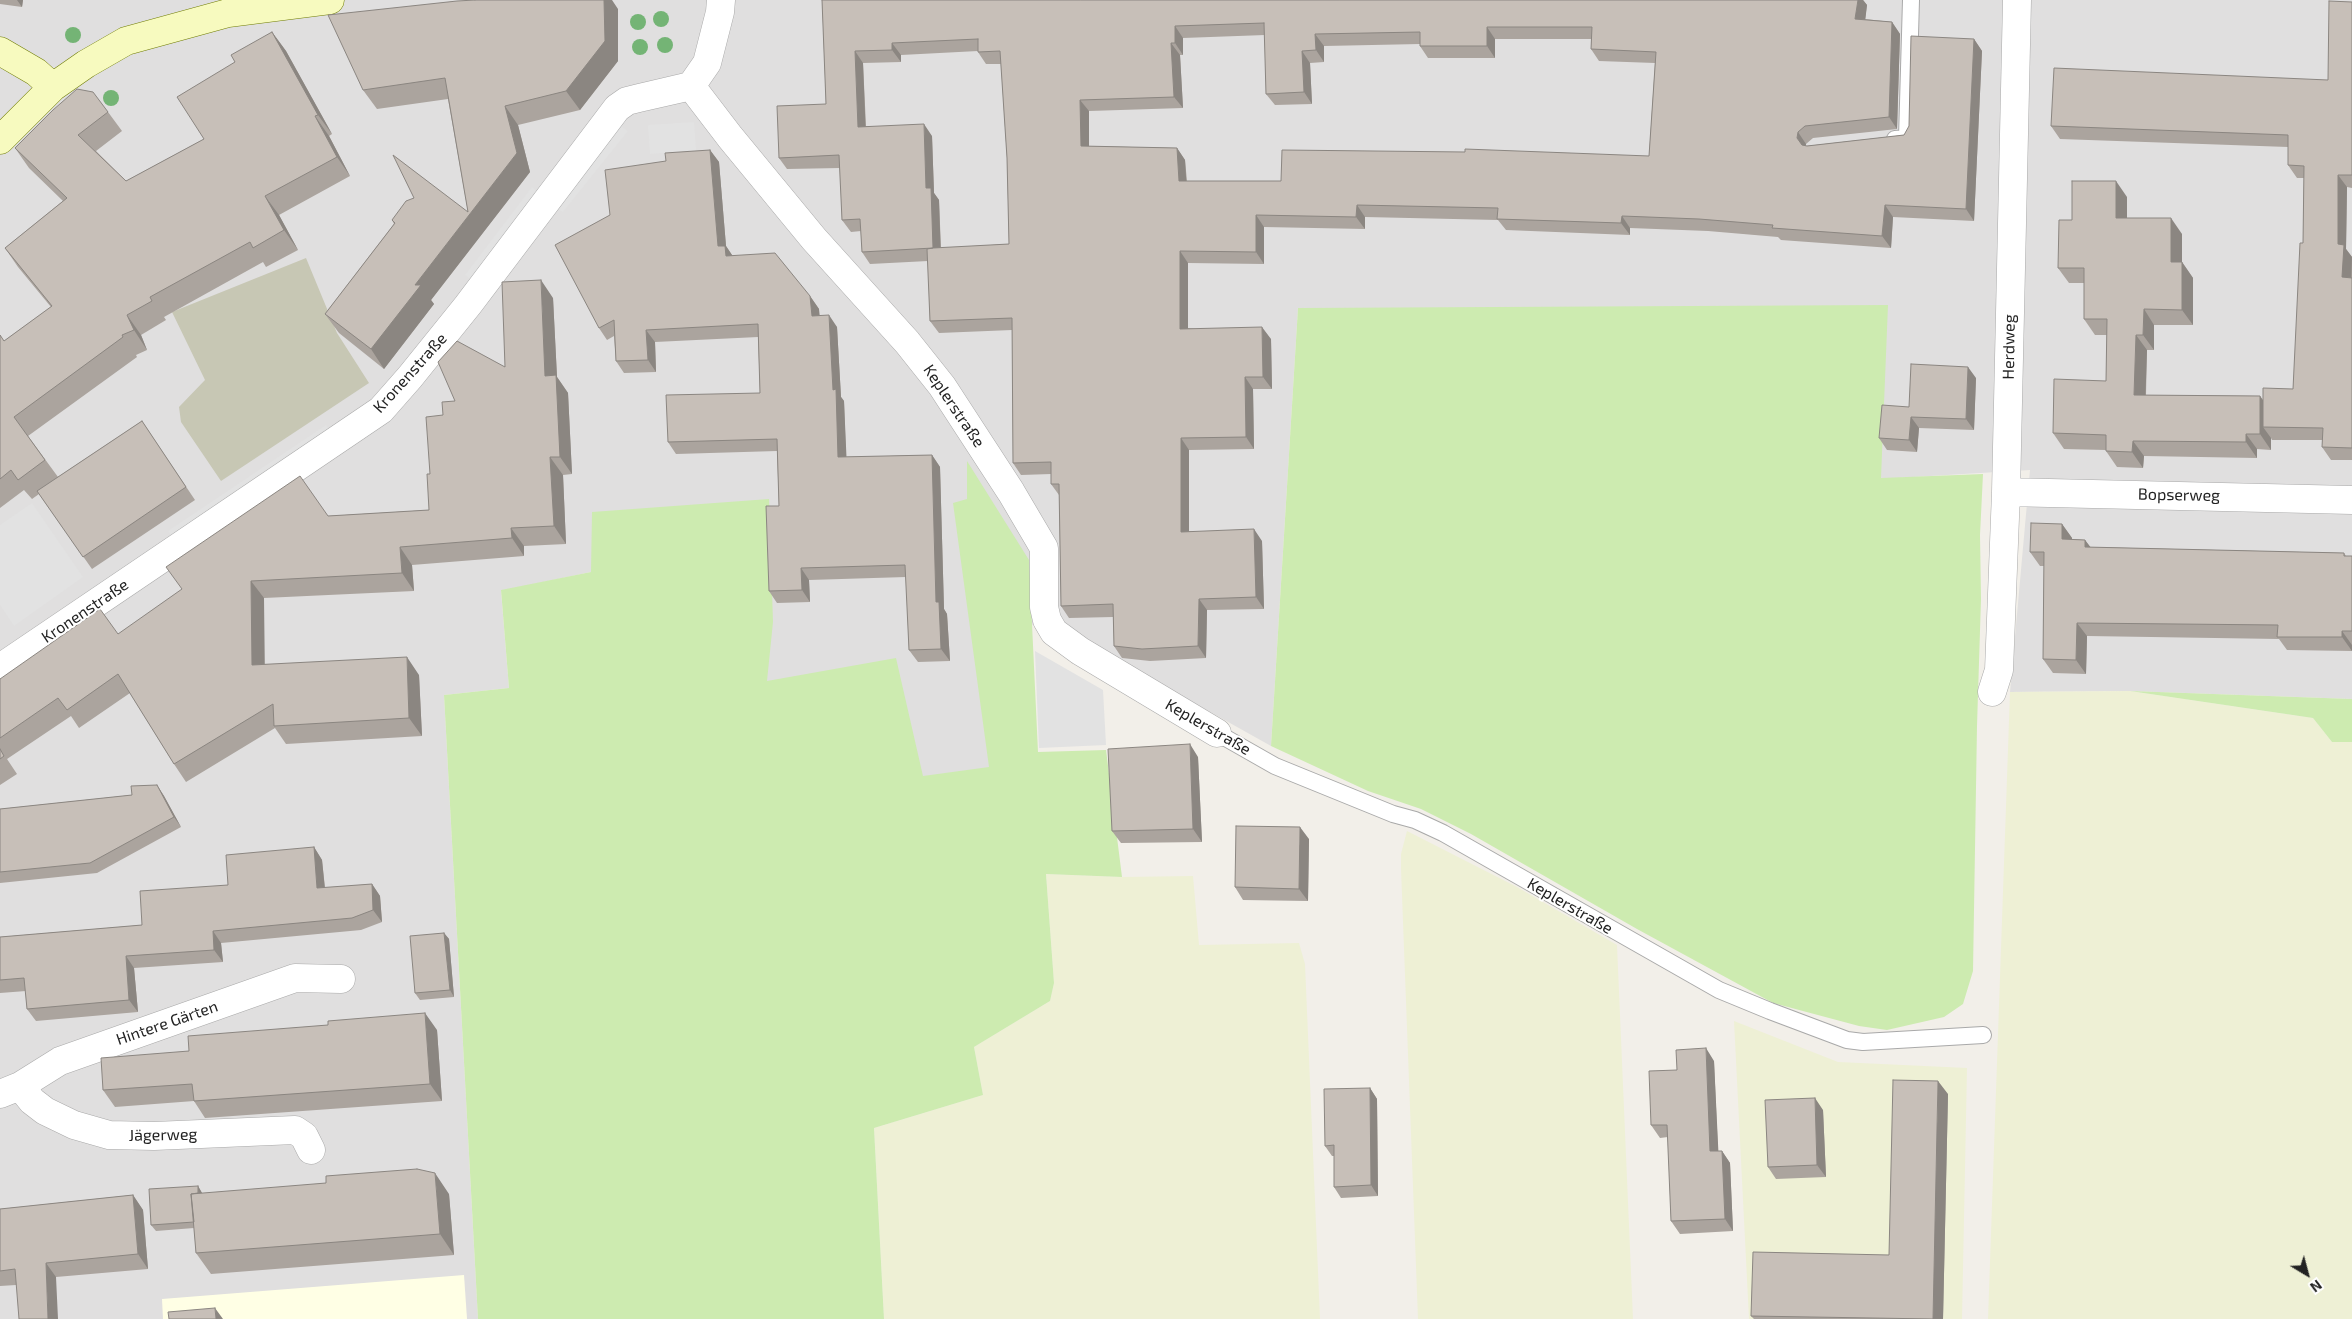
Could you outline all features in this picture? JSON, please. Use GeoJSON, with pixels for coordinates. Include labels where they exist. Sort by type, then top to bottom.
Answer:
{"type":"FeatureCollection","features":[{"type":"Feature","properties":{"kind":"main road"},"geometry":{"type":"LineString","coordinates":[[0,140],[53,87],[86,64],[134,38],[228,13],[330,0]]}},
{"type":"Feature","properties":{"kind":"main road"},"geometry":{"type":"LineString","coordinates":[[0,51],[36,72],[53,87]]}},
{"type":"Feature","properties":{"kind":"street"},"geometry":{"type":"LineString","coordinates":[[691,86],[707,63],[720,12],[720,0]]}},
{"type":"Feature","properties":{"kind":"street","name":"Herdweg"},"geometry":{"type":"LineString","coordinates":[[1992,692],[1999,670],[2006,492],[2017,0]]}},
{"type":"Feature","properties":{"kind":"street","name":"Kronenstraße"},"geometry":{"type":"LineString","coordinates":[[0,668],[381,410],[410,378],[468,305],[617,108],[626,102],[639,98],[691,86]]}},
{"type":"Feature","properties":{"kind":"street","name":"Keplerstraße"},"geometry":{"type":"LineString","coordinates":[[691,86],[730,137],[814,239],[907,342],[947,394],[1011,492],[1044,548],[1044,607],[1047,620],[1054,632],[1080,651],[1217,734]]}},
{"type":"Feature","properties":{"kind":"street","name":"Bopserweg"},"geometry":{"type":"LineString","coordinates":[[2006,492],[2352,500]]}},
{"type":"Feature","properties":{"kind":"street","name":"Hintere Gärten"},"geometry":{"type":"LineString","coordinates":[[10,1090],[60,1061],[295,978],[341,979]]}},
{"type":"Feature","properties":{"kind":"street","name":"Jägerweg"},"geometry":{"type":"LineString","coordinates":[[10,1090],[32,1101],[45,1111],[74,1125],[109,1135],[154,1136],[295,1130],[304,1136],[311,1150]]}},
{"type":"Feature","properties":{"kind":"lane"},"geometry":{"type":"LineString","coordinates":[[1880,141],[1907,138],[1911,0]]}},
{"type":"Feature","properties":{"kind":"lane","name":"Keplerstraße"},"geometry":{"type":"LineString","coordinates":[[1217,734],[1275,766],[1415,820],[1443,834],[1719,990],[1770,1011],[1847,1040],[1863,1042],[1983,1035]]}},
{"type":"Feature","properties":{"kind":"shaded area"},"geometry":{"type":"Polygon","coordinates":[[[0,0],[2352,0],[2352,699],[2130,691],[2010,692],[2030,470],[1881,479],[1298,308],[1271,746],[1121,662],[1066,625],[973,624],[994,770],[921,781],[763,686],[591,572],[501,591],[509,688],[444,695],[478,1319],[0,1319],[0,0]]]}},
{"type":"Feature","properties":{"kind":"shaded area"},"geometry":{"type":"Polygon","coordinates":[[[694,122],[696,150],[650,154],[648,125],[694,122]]]}},
{"type":"Feature","properties":{"kind":"shaded area"},"geometry":{"type":"Polygon","coordinates":[[[618,124],[628,131],[563,212],[554,207],[618,124]]]}},
{"type":"Feature","properties":{"kind":"shaded area"},"geometry":{"type":"Polygon","coordinates":[[[532,187],[542,195],[474,282],[465,275],[532,187]]]}},
{"type":"Feature","properties":{"kind":"shaded area"},"geometry":{"type":"Polygon","coordinates":[[[306,258],[337,333],[369,383],[221,481],[181,422],[179,407],[205,380],[172,312],[306,258]]]}},
{"type":"Feature","properties":{"kind":"shaded area"},"geometry":{"type":"Polygon","coordinates":[[[326,425],[333,434],[174,540],[168,531],[326,425]]]}},
{"type":"Feature","properties":{"kind":"shaded area"},"geometry":{"type":"Polygon","coordinates":[[[32,503],[83,577],[14,626],[0,605],[0,525],[32,503]]]}},
{"type":"Feature","properties":{"kind":"shaded area"},"geometry":{"type":"Polygon","coordinates":[[[1035,651],[1103,690],[1106,745],[1039,748],[1035,651]]]}},
{"type":"Feature","properties":{"kind":"shaded area"},"geometry":{"type":"Polygon","coordinates":[[[2130,691],[2313,718],[2332,742],[2352,742],[2352,1319],[1988,1319],[2010,692],[2130,691]]]}},
{"type":"Feature","properties":{"kind":"shaded area"},"geometry":{"type":"Polygon","coordinates":[[[1407,831],[1517,887],[1617,945],[1633,1319],[1418,1319],[1401,869],[1401,854],[1407,831]]]}},
{"type":"Feature","properties":{"kind":"shaded area"},"geometry":{"type":"Polygon","coordinates":[[[1046,874],[1122,877],[1193,876],[1199,945],[1299,943],[1305,964],[1320,1319],[884,1319],[874,1128],[983,1095],[974,1047],[1050,1001],[1054,983],[1046,874]]]}},
{"type":"Feature","properties":{"kind":"shaded area"},"geometry":{"type":"Polygon","coordinates":[[[1734,1021],[1838,1062],[1967,1068],[1962,1319],[1749,1319],[1734,1021]]]}},
{"type":"Feature","properties":{"kind":"shaded area"},"geometry":{"type":"Polygon","coordinates":[[[464,1275],[467,1319],[163,1319],[162,1299],[464,1275]]]}},
{"type":"Feature","properties":{"kind":"green space"},"geometry":{"type":"Polygon","coordinates":[[[1888,305],[1881,478],[1983,474],[1980,535],[1981,599],[1973,971],[1963,1004],[1944,1017],[1887,1030],[1859,1026],[1773,1003],[1637,929],[1471,834],[1421,809],[1368,791],[1271,746],[1298,308],[1888,305]]]}},
{"type":"Feature","properties":{"kind":"green space"},"geometry":{"type":"Polygon","coordinates":[[[967,461],[1029,560],[1038,752],[1106,750],[1122,877],[1046,874],[1054,983],[1050,1001],[974,1047],[983,1095],[874,1128],[884,1319],[478,1319],[444,695],[509,688],[501,590],[591,572],[592,512],[769,499],[773,622],[767,681],[896,658],[923,776],[989,767],[953,503],[967,499],[967,461]]]}},
{"type":"Feature","properties":{"kind":"green space"},"geometry":{"type":"Polygon","coordinates":[[[2130,691],[2352,699],[2352,742],[2332,742],[2313,718],[2130,691]]]}},
{"type":"Feature","properties":{"kind":"building"},"geometry":{"type":"Polygon","coordinates":[[[475,0],[604,0],[605,41],[566,91],[505,106],[517,153],[415,285],[421,285],[371,349],[325,314],[395,223],[392,220],[406,201],[414,198],[393,155],[468,212],[445,78],[363,90],[328,15],[475,0]]]}},
{"type":"Feature","properties":{"kind":"building"},"geometry":{"type":"Polygon","coordinates":[[[822,0],[1858,0],[1855,19],[1892,22],[1889,117],[1805,126],[1798,132],[1797,138],[1802,145],[1807,146],[1904,135],[1909,126],[1911,36],[1974,39],[1966,209],[1885,205],[1882,236],[1772,228],[1773,225],[1699,219],[1622,216],[1621,223],[1497,219],[1498,208],[1357,205],[1356,217],[1256,215],[1256,252],[1180,251],[1180,329],[1262,327],[1263,377],[1245,377],[1246,437],[1181,438],[1181,532],[1254,529],[1256,597],[1199,599],[1198,646],[1142,649],[1114,646],[1113,604],[1061,606],[1059,484],[1051,484],[1051,462],[1013,463],[1012,318],[930,321],[927,249],[933,248],[862,252],[860,219],[842,220],[839,155],[779,158],[777,106],[826,104],[822,0]],[[1264,23],[1175,26],[1175,43],[1171,43],[1174,97],[1080,100],[1081,146],[1177,148],[1179,181],[1281,181],[1282,150],[1465,152],[1465,149],[1649,156],[1656,52],[1591,49],[1592,27],[1487,27],[1487,46],[1420,46],[1420,32],[1315,34],[1316,50],[1302,51],[1304,92],[1266,94],[1264,23]],[[978,39],[892,43],[892,50],[855,51],[858,127],[924,124],[926,188],[931,188],[933,248],[1009,244],[1007,158],[1000,51],[978,52],[978,39]]]}},
{"type":"Feature","properties":{"kind":"building"},"geometry":{"type":"Polygon","coordinates":[[[2329,1],[2352,2],[2352,175],[2338,175],[2338,244],[2344,245],[2342,277],[2352,278],[2352,448],[2322,447],[2323,428],[2263,427],[2263,388],[2293,389],[2300,243],[2303,243],[2304,166],[2288,165],[2288,135],[2051,126],[2054,68],[2328,80],[2329,1]]]}},
{"type":"Feature","properties":{"kind":"building"},"geometry":{"type":"Polygon","coordinates":[[[272,32],[318,115],[315,116],[337,157],[265,196],[284,230],[253,248],[250,242],[150,297],[152,301],[127,315],[134,330],[122,335],[123,337],[14,417],[45,460],[18,480],[11,470],[0,479],[0,335],[4,341],[52,306],[5,248],[67,198],[15,148],[77,89],[93,92],[108,112],[78,135],[126,181],[204,139],[177,97],[235,62],[231,55],[272,32]]]}},
{"type":"Feature","properties":{"kind":"building"},"geometry":{"type":"Polygon","coordinates":[[[710,150],[718,246],[725,246],[726,256],[775,253],[810,296],[812,316],[829,315],[833,390],[836,389],[838,457],[932,455],[936,602],[939,602],[941,649],[909,650],[905,565],[801,568],[802,590],[769,591],[766,506],[779,506],[777,439],[668,442],[666,395],[760,393],[758,324],[646,330],[648,360],[616,361],[614,320],[599,328],[555,245],[610,215],[605,170],[666,161],[665,153],[710,150]]]}},
{"type":"Feature","properties":{"kind":"building"},"geometry":{"type":"Polygon","coordinates":[[[2072,181],[2116,181],[2116,218],[2171,218],[2171,262],[2182,262],[2182,310],[2144,309],[2143,335],[2136,335],[2134,395],[2260,396],[2260,434],[2246,434],[2246,442],[2133,441],[2132,452],[2106,451],[2106,435],[2053,433],[2054,379],[2106,381],[2107,319],[2084,319],[2084,268],[2058,268],[2059,220],[2072,220],[2072,181]]]}},
{"type":"Feature","properties":{"kind":"building"},"geometry":{"type":"Polygon","coordinates":[[[541,280],[545,376],[556,375],[560,457],[550,457],[554,526],[511,528],[512,538],[400,547],[402,573],[251,581],[252,665],[407,657],[409,718],[274,726],[273,704],[174,764],[118,674],[67,710],[58,698],[0,738],[0,679],[100,609],[118,634],[182,589],[166,567],[300,476],[328,516],[429,510],[427,474],[430,474],[426,417],[443,415],[442,402],[455,401],[438,362],[457,341],[505,367],[502,282],[541,280]]]}},
{"type":"Feature","properties":{"kind":"building"},"geometry":{"type":"Polygon","coordinates":[[[1911,364],[1968,367],[1966,419],[1911,417],[1909,440],[1879,438],[1882,405],[1909,407],[1911,364]]]}},
{"type":"Feature","properties":{"kind":"building"},"geometry":{"type":"Polygon","coordinates":[[[142,421],[186,487],[83,557],[37,491],[142,421]]]}},
{"type":"Feature","properties":{"kind":"building"},"geometry":{"type":"Polygon","coordinates":[[[2031,523],[2062,524],[2062,539],[2085,540],[2085,547],[2344,553],[2344,556],[2352,556],[2352,631],[2342,631],[2342,637],[2277,637],[2278,625],[2077,623],[2076,660],[2043,659],[2044,552],[2030,552],[2031,523]]]}},
{"type":"Feature","properties":{"kind":"building"},"geometry":{"type":"Polygon","coordinates":[[[1190,744],[1193,829],[1112,831],[1108,749],[1190,744]]]}},
{"type":"Feature","properties":{"kind":"building"},"geometry":{"type":"Polygon","coordinates":[[[0,749],[4,756],[0,759],[0,749]]]}},
{"type":"Feature","properties":{"kind":"building"},"geometry":{"type":"Polygon","coordinates":[[[157,785],[174,817],[90,863],[0,872],[0,809],[132,795],[131,786],[157,785]]]}},
{"type":"Feature","properties":{"kind":"building"},"geometry":{"type":"Polygon","coordinates":[[[1236,826],[1300,827],[1299,889],[1235,887],[1236,826]]]}},
{"type":"Feature","properties":{"kind":"building"},"geometry":{"type":"Polygon","coordinates":[[[314,847],[317,888],[372,884],[373,910],[352,918],[213,931],[214,950],[126,956],[129,1000],[27,1009],[24,978],[0,980],[0,937],[142,925],[140,891],[228,885],[226,855],[314,847]]]}},
{"type":"Feature","properties":{"kind":"building"},"geometry":{"type":"Polygon","coordinates":[[[444,933],[450,990],[415,993],[410,936],[444,933]]]}},
{"type":"Feature","properties":{"kind":"building"},"geometry":{"type":"Polygon","coordinates":[[[425,1013],[430,1084],[194,1101],[192,1084],[103,1090],[101,1058],[189,1051],[188,1036],[328,1025],[328,1021],[425,1013]]]}},
{"type":"Feature","properties":{"kind":"building"},"geometry":{"type":"Polygon","coordinates":[[[1706,1048],[1710,1151],[1722,1151],[1725,1219],[1671,1221],[1667,1125],[1651,1125],[1649,1071],[1677,1070],[1676,1050],[1706,1048]]]}},
{"type":"Feature","properties":{"kind":"building"},"geometry":{"type":"Polygon","coordinates":[[[1893,1080],[1938,1081],[1933,1319],[1751,1316],[1753,1252],[1889,1255],[1893,1080]]]}},
{"type":"Feature","properties":{"kind":"building"},"geometry":{"type":"Polygon","coordinates":[[[1370,1088],[1371,1185],[1334,1187],[1334,1145],[1325,1146],[1324,1089],[1370,1088]]]}},
{"type":"Feature","properties":{"kind":"building"},"geometry":{"type":"Polygon","coordinates":[[[1815,1098],[1817,1165],[1768,1167],[1765,1100],[1815,1098]]]}},
{"type":"Feature","properties":{"kind":"building"},"geometry":{"type":"Polygon","coordinates":[[[417,1169],[435,1173],[440,1234],[196,1253],[191,1194],[326,1183],[326,1176],[417,1169]]]}},
{"type":"Feature","properties":{"kind":"building"},"geometry":{"type":"Polygon","coordinates":[[[198,1186],[198,1193],[191,1194],[194,1222],[151,1225],[149,1189],[198,1186]]]}},
{"type":"Feature","properties":{"kind":"building"},"geometry":{"type":"Polygon","coordinates":[[[133,1195],[138,1254],[46,1263],[48,1319],[19,1319],[15,1269],[0,1271],[0,1209],[133,1195]]]}},
{"type":"Feature","properties":{"kind":"building"},"geometry":{"type":"Polygon","coordinates":[[[215,1308],[216,1319],[169,1319],[168,1312],[215,1308]]]}}]}
